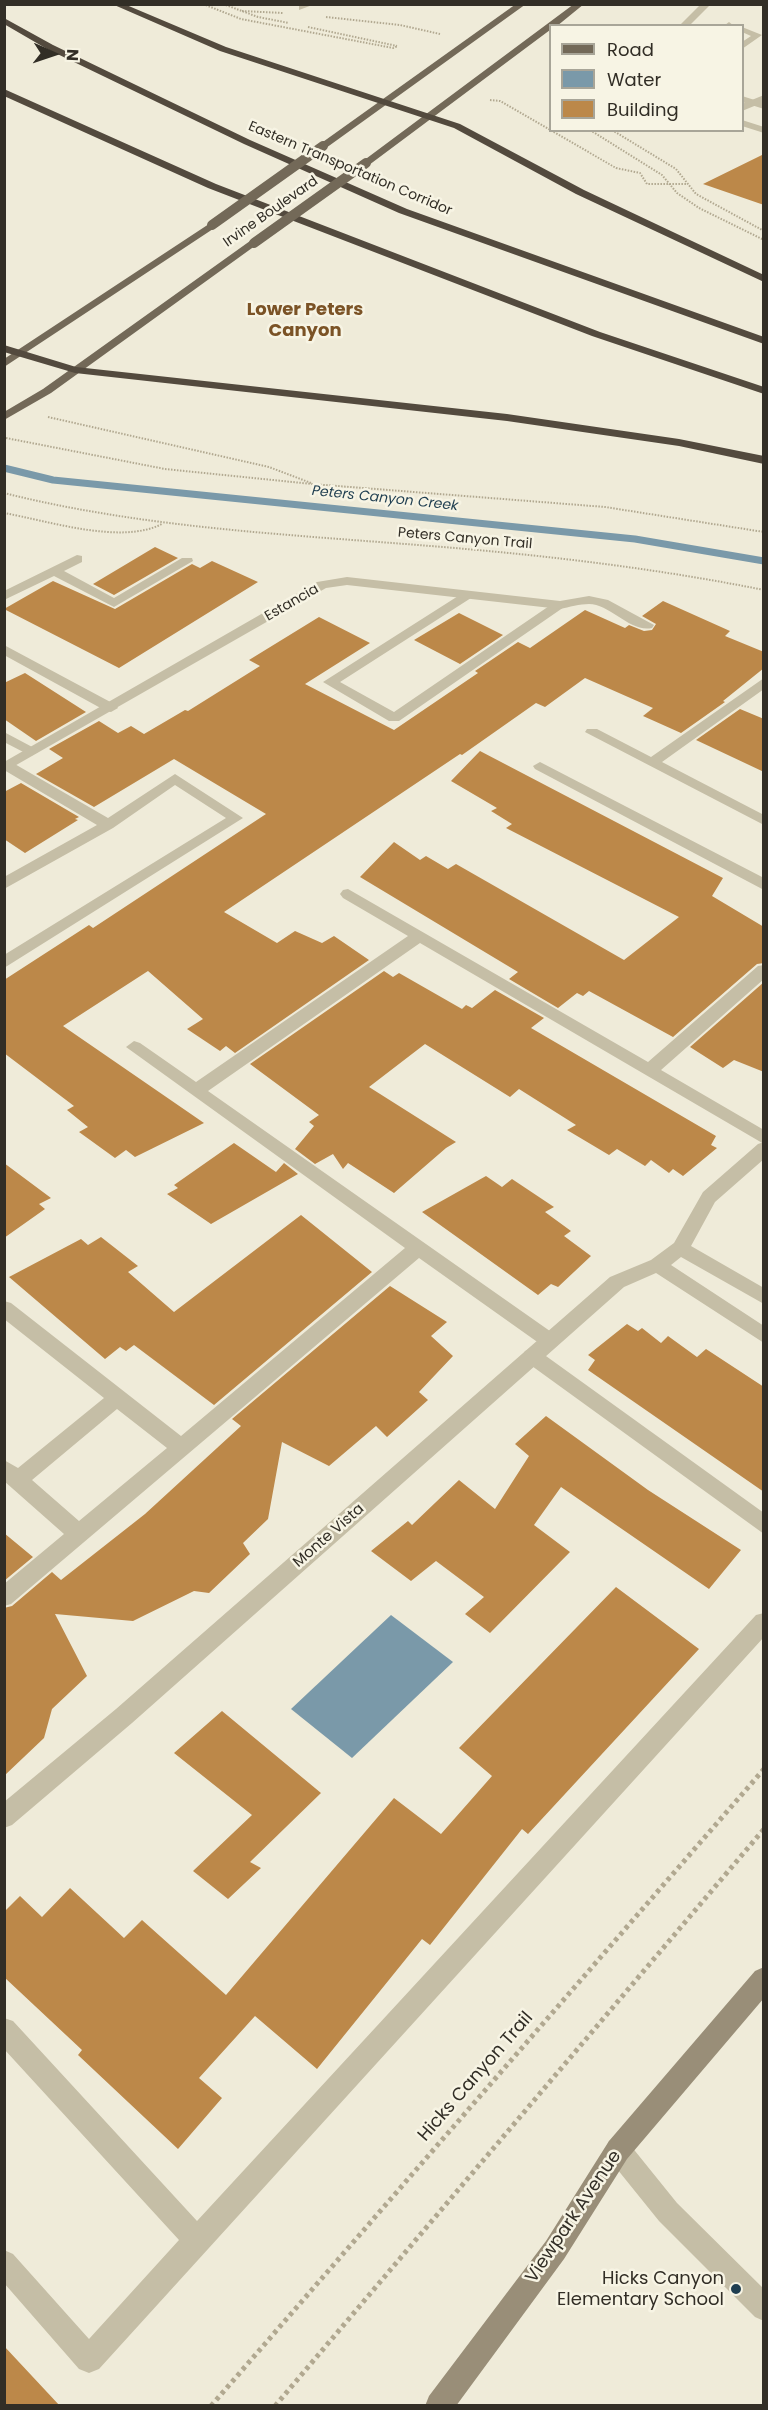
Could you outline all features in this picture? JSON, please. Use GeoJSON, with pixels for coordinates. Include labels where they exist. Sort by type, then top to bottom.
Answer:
{"type":"FeatureCollection","features":[{"type":"Feature","properties":{"kind":"highway"},"geometry":{"type":"LineString","coordinates":[[116,4],[223,49],[457,126],[580,192],[764,279]]}},
{"type":"Feature","properties":{"kind":"highway","name":"Eastern Transportation Corridor"},"geometry":{"type":"LineString","coordinates":[[4,20],[50,47],[247,142],[403,211],[764,341]]}},
{"type":"Feature","properties":{"kind":"highway"},"geometry":{"type":"LineString","coordinates":[[4,92],[223,190],[596,334],[764,391]]}},
{"type":"Feature","properties":{"kind":"highway"},"geometry":{"type":"LineString","coordinates":[[4,348],[75,370],[556,423],[651,436],[764,460]]}},
{"type":"Feature","properties":{"kind":"main road","name":"Irvine Boulevard"},"geometry":{"type":"LineString","coordinates":[[4,364],[24,353],[212,225],[522,4]]}},
{"type":"Feature","properties":{"kind":"main road","name":"Irvine Boulevard"},"geometry":{"type":"LineString","coordinates":[[554,24],[580,4]]}},
{"type":"Feature","properties":{"kind":"main road","name":"Irvine Boulevard"},"geometry":{"type":"LineString","coordinates":[[10,413],[75,370],[432,116],[549,28]]}},
{"type":"Feature","properties":{"kind":"street"},"geometry":{"type":"LineString","coordinates":[[302,8],[311,4]]}},
{"type":"Feature","properties":{"kind":"street"},"geometry":{"type":"LineString","coordinates":[[685,24],[707,4]]}},
{"type":"Feature","properties":{"kind":"street"},"geometry":{"type":"LineString","coordinates":[[744,30],[758,35],[744,45]]}},
{"type":"Feature","properties":{"kind":"street"},"geometry":{"type":"LineString","coordinates":[[744,107],[764,98]]}},
{"type":"Feature","properties":{"kind":"street"},"geometry":{"type":"LineString","coordinates":[[744,100],[764,106]]}},
{"type":"Feature","properties":{"kind":"street"},"geometry":{"type":"LineString","coordinates":[[744,124],[764,130]]}},
{"type":"Feature","properties":{"kind":"street"},"geometry":{"type":"LineString","coordinates":[[4,596],[77,559]]}},
{"type":"Feature","properties":{"kind":"street"},"geometry":{"type":"LineString","coordinates":[[54,571],[114,603],[187,561]]}},
{"type":"Feature","properties":{"kind":"street","name":"Estancia"},"geometry":{"type":"LineString","coordinates":[[6,767],[322,585],[347,581],[560,604],[589,600],[603,603],[647,625]]}},
{"type":"Feature","properties":{"kind":"street"},"geometry":{"type":"LineString","coordinates":[[466,595],[330,682],[394,718],[560,604]]}},
{"type":"Feature","properties":{"kind":"street"},"geometry":{"type":"LineString","coordinates":[[4,649],[111,708]]}},
{"type":"Feature","properties":{"kind":"street"},"geometry":{"type":"LineString","coordinates":[[652,763],[764,682]]}},
{"type":"Feature","properties":{"kind":"street"},"geometry":{"type":"LineString","coordinates":[[592,732],[764,821]]}},
{"type":"Feature","properties":{"kind":"street"},"geometry":{"type":"LineString","coordinates":[[4,736],[31,752]]}},
{"type":"Feature","properties":{"kind":"street"},"geometry":{"type":"LineString","coordinates":[[540,766],[764,885]]}},
{"type":"Feature","properties":{"kind":"street"},"geometry":{"type":"LineString","coordinates":[[6,767],[108,825]]}},
{"type":"Feature","properties":{"kind":"street"},"geometry":{"type":"LineString","coordinates":[[4,884],[108,825],[175,778],[236,818],[4,963]]}},
{"type":"Feature","properties":{"kind":"street"},"geometry":{"type":"LineString","coordinates":[[348,894],[764,1138]]}},
{"type":"Feature","properties":{"kind":"street"},"geometry":{"type":"LineString","coordinates":[[196,1091],[419,936]]}},
{"type":"Feature","properties":{"kind":"street"},"geometry":{"type":"LineString","coordinates":[[649,1071],[764,970]]}},
{"type":"Feature","properties":{"kind":"street"},"geometry":{"type":"LineString","coordinates":[[134,1047],[550,1341]]}},
{"type":"Feature","properties":{"kind":"street","name":"Monte Vista"},"geometry":{"type":"LineString","coordinates":[[4,1816],[133,1708],[617,1282],[658,1265],[680,1248],[709,1197],[764,1148]]}},
{"type":"Feature","properties":{"kind":"street"},"geometry":{"type":"LineString","coordinates":[[4,1597],[418,1248]]}},
{"type":"Feature","properties":{"kind":"street"},"geometry":{"type":"LineString","coordinates":[[680,1248],[764,1297]]}},
{"type":"Feature","properties":{"kind":"street"},"geometry":{"type":"LineString","coordinates":[[658,1265],[764,1336]]}},
{"type":"Feature","properties":{"kind":"street"},"geometry":{"type":"LineString","coordinates":[[4,1308],[181,1448]]}},
{"type":"Feature","properties":{"kind":"street"},"geometry":{"type":"LineString","coordinates":[[532,1356],[764,1526]]}},
{"type":"Feature","properties":{"kind":"street"},"geometry":{"type":"LineString","coordinates":[[79,1534],[11,1474],[118,1397]]}},
{"type":"Feature","properties":{"kind":"street"},"geometry":{"type":"LineString","coordinates":[[4,2263],[89,2359],[764,1622]]}},
{"type":"Feature","properties":{"kind":"street","name":"Viewpark Avenue"},"geometry":{"type":"LineString","coordinates":[[439,2406],[555,2250],[618,2150],[764,1979]]}},
{"type":"Feature","properties":{"kind":"street"},"geometry":{"type":"LineString","coordinates":[[4,2030],[197,2240]]}},
{"type":"Feature","properties":{"kind":"street"},"geometry":{"type":"LineString","coordinates":[[618,2150],[668,2212],[764,2308]]}},
{"type":"Feature","properties":{"kind":"path"},"geometry":{"type":"LineString","coordinates":[[203,4],[241,19],[393,48],[398,46]]}},
{"type":"Feature","properties":{"kind":"path"},"geometry":{"type":"LineString","coordinates":[[242,11],[285,13]]}},
{"type":"Feature","properties":{"kind":"path"},"geometry":{"type":"LineString","coordinates":[[319,17],[400,25],[441,34]]}},
{"type":"Feature","properties":{"kind":"path"},"geometry":{"type":"LineString","coordinates":[[490,100],[500,101],[549,129]]}},
{"type":"Feature","properties":{"kind":"path"},"geometry":{"type":"LineString","coordinates":[[554,132],[616,168],[640,173],[647,184],[670,186],[686,184]]}},
{"type":"Feature","properties":{"kind":"path"},"geometry":{"type":"LineString","coordinates":[[594,132],[662,174],[670,186],[699,208],[764,240]]}},
{"type":"Feature","properties":{"kind":"path"},"geometry":{"type":"LineString","coordinates":[[615,132],[668,163],[676,169],[686,184],[716,206],[764,231]]}},
{"type":"Feature","properties":{"kind":"path"},"geometry":{"type":"LineString","coordinates":[[10,413],[81,426],[269,468],[312,484]]}},
{"type":"Feature","properties":{"kind":"path"},"geometry":{"type":"LineString","coordinates":[[4,438],[165,468],[312,484],[606,507],[764,532]]}},
{"type":"Feature","properties":{"kind":"path","name":"Peters Canyon Trail"},"geometry":{"type":"LineString","coordinates":[[4,494],[38,503],[163,524],[594,561],[711,579],[764,590]]}},
{"type":"Feature","properties":{"kind":"path","name":"Peters Canyon Trail"},"geometry":{"type":"LineString","coordinates":[[4,513],[113,533],[140,533],[163,524]]}},
{"type":"Feature","properties":{"kind":"path","name":"Hicks Canyon Trail"},"geometry":{"type":"LineString","coordinates":[[211,2406],[764,1768]]}},
{"type":"Feature","properties":{"kind":"path"},"geometry":{"type":"LineString","coordinates":[[275,2406],[764,1829]]}},
{"type":"Feature","properties":{"kind":"water"},"geometry":{"type":"Polygon","coordinates":[[[391,1615],[453,1662],[352,1758],[291,1709],[391,1615]]]}},
{"type":"Feature","properties":{"kind":"building"},"geometry":{"type":"Polygon","coordinates":[[[764,154],[764,205],[703,184],[764,154]]]}},
{"type":"Feature","properties":{"kind":"building"},"geometry":{"type":"Polygon","coordinates":[[[155,547],[178,558],[114,595],[93,584],[155,547]]]}},
{"type":"Feature","properties":{"kind":"building"},"geometry":{"type":"Polygon","coordinates":[[[212,561],[258,582],[119,668],[4,609],[53,581],[115,609],[192,564],[200,568],[212,561]]]}},
{"type":"Feature","properties":{"kind":"building"},"geometry":{"type":"Polygon","coordinates":[[[663,601],[730,631],[725,636],[764,652],[764,668],[723,701],[725,702],[681,733],[643,716],[653,708],[585,678],[545,707],[536,703],[462,755],[460,754],[224,912],[277,943],[295,931],[322,943],[334,936],[369,960],[235,1053],[226,1046],[220,1051],[187,1029],[203,1019],[148,971],[63,1026],[204,1123],[135,1157],[126,1150],[115,1158],[79,1132],[88,1127],[67,1110],[74,1106],[4,1053],[4,980],[89,925],[93,928],[266,814],[174,759],[94,807],[36,774],[63,758],[49,749],[99,721],[118,733],[131,726],[144,734],[185,710],[188,711],[260,666],[249,660],[319,617],[370,643],[305,684],[394,730],[478,673],[475,671],[518,642],[530,648],[585,610],[625,628],[629,625],[644,631],[652,630],[656,624],[642,616],[663,601]]]}},
{"type":"Feature","properties":{"kind":"building"},"geometry":{"type":"Polygon","coordinates":[[[459,613],[503,635],[460,664],[414,640],[459,613]]]}},
{"type":"Feature","properties":{"kind":"building"},"geometry":{"type":"Polygon","coordinates":[[[25,673],[86,712],[36,741],[4,719],[4,683],[25,673]]]}},
{"type":"Feature","properties":{"kind":"building"},"geometry":{"type":"Polygon","coordinates":[[[740,709],[764,719],[764,772],[696,740],[740,709]]]}},
{"type":"Feature","properties":{"kind":"building"},"geometry":{"type":"Polygon","coordinates":[[[480,751],[723,878],[712,896],[764,927],[764,963],[757,964],[673,1037],[589,991],[583,996],[577,993],[558,1008],[509,979],[518,972],[360,877],[394,842],[420,860],[426,856],[448,869],[456,864],[624,960],[679,917],[506,828],[512,824],[491,811],[497,808],[451,781],[480,751]]]}},
{"type":"Feature","properties":{"kind":"building"},"geometry":{"type":"Polygon","coordinates":[[[21,783],[79,817],[75,819],[78,820],[25,853],[4,839],[4,792],[21,783]]]}},
{"type":"Feature","properties":{"kind":"building"},"geometry":{"type":"Polygon","coordinates":[[[384,971],[393,977],[399,973],[462,1009],[466,1005],[472,1008],[495,990],[544,1018],[531,1028],[716,1136],[711,1145],[717,1148],[683,1176],[673,1169],[669,1173],[651,1160],[645,1166],[617,1149],[609,1155],[567,1130],[576,1125],[519,1089],[510,1097],[425,1044],[369,1087],[456,1142],[394,1193],[348,1163],[343,1169],[333,1154],[315,1164],[295,1149],[314,1126],[309,1122],[319,1115],[250,1064],[384,971]]]}},
{"type":"Feature","properties":{"kind":"building"},"geometry":{"type":"Polygon","coordinates":[[[764,982],[764,1072],[734,1060],[723,1068],[690,1047],[764,982]]]}},
{"type":"Feature","properties":{"kind":"building"},"geometry":{"type":"Polygon","coordinates":[[[234,1143],[276,1172],[284,1163],[298,1174],[211,1224],[167,1194],[178,1188],[174,1185],[234,1143]]]}},
{"type":"Feature","properties":{"kind":"building"},"geometry":{"type":"Polygon","coordinates":[[[4,1163],[51,1198],[39,1204],[45,1209],[4,1238],[4,1163]]]}},
{"type":"Feature","properties":{"kind":"building"},"geometry":{"type":"Polygon","coordinates":[[[486,1176],[502,1187],[512,1179],[554,1207],[545,1212],[571,1231],[564,1236],[591,1256],[558,1287],[551,1284],[538,1295],[422,1212],[486,1176]]]}},
{"type":"Feature","properties":{"kind":"building"},"geometry":{"type":"Polygon","coordinates":[[[301,1215],[372,1272],[214,1405],[134,1345],[126,1351],[120,1347],[105,1359],[9,1277],[81,1239],[88,1245],[101,1237],[138,1266],[128,1272],[174,1312],[301,1215]]]}},
{"type":"Feature","properties":{"kind":"building"},"geometry":{"type":"Polygon","coordinates":[[[390,1286],[447,1322],[431,1336],[453,1356],[419,1392],[428,1400],[387,1437],[376,1426],[329,1466],[282,1442],[268,1519],[243,1543],[250,1554],[209,1593],[194,1591],[133,1621],[55,1614],[87,1676],[52,1709],[44,1738],[4,1776],[4,1608],[12,1606],[52,1572],[61,1580],[145,1514],[241,1426],[232,1419],[390,1286]]]}},
{"type":"Feature","properties":{"kind":"building"},"geometry":{"type":"Polygon","coordinates":[[[627,1324],[638,1331],[642,1328],[661,1343],[668,1336],[697,1357],[706,1349],[764,1387],[764,1492],[588,1370],[595,1360],[588,1355],[627,1324]]]}},
{"type":"Feature","properties":{"kind":"building"},"geometry":{"type":"Polygon","coordinates":[[[546,1416],[648,1490],[741,1550],[709,1589],[561,1487],[534,1525],[570,1552],[490,1633],[465,1614],[484,1597],[436,1561],[411,1581],[371,1551],[408,1521],[412,1525],[459,1480],[495,1509],[529,1456],[515,1444],[546,1416]]]}},
{"type":"Feature","properties":{"kind":"building"},"geometry":{"type":"Polygon","coordinates":[[[4,1533],[33,1557],[4,1581],[4,1533]]]}},
{"type":"Feature","properties":{"kind":"building"},"geometry":{"type":"Polygon","coordinates":[[[616,1587],[699,1649],[528,1834],[522,1829],[430,1945],[422,1939],[317,2069],[255,2016],[199,2078],[222,2098],[178,2149],[78,2055],[82,2050],[4,1977],[4,1912],[20,1896],[42,1917],[70,1888],[124,1938],[142,1920],[226,1995],[394,1798],[441,1834],[492,1776],[459,1748],[616,1587]]]}},
{"type":"Feature","properties":{"kind":"building"},"geometry":{"type":"Polygon","coordinates":[[[222,1711],[321,1793],[250,1862],[261,1868],[228,1899],[193,1871],[252,1815],[174,1753],[222,1711]]]}},
{"type":"Feature","properties":{"kind":"building"},"geometry":{"type":"Polygon","coordinates":[[[4,2346],[60,2406],[4,2406],[4,2346]]]}},
{"type":"Feature","properties":{"kind":"waterway","name":"Peters Canyon Creek"},"geometry":{"type":"LineString","coordinates":[[4,468],[53,480],[635,539],[764,561]]}},
{"type":"Feature","properties":{"kind":"place","name":"Hicks Canyon Elementary School"},"geometry":{"type":"Point","coordinates":[736,2289]}},
{"type":"Feature","properties":{"kind":"district","name":"Lower Peters Canyon"},"geometry":{"type":"Point","coordinates":[305,320]}}]}
